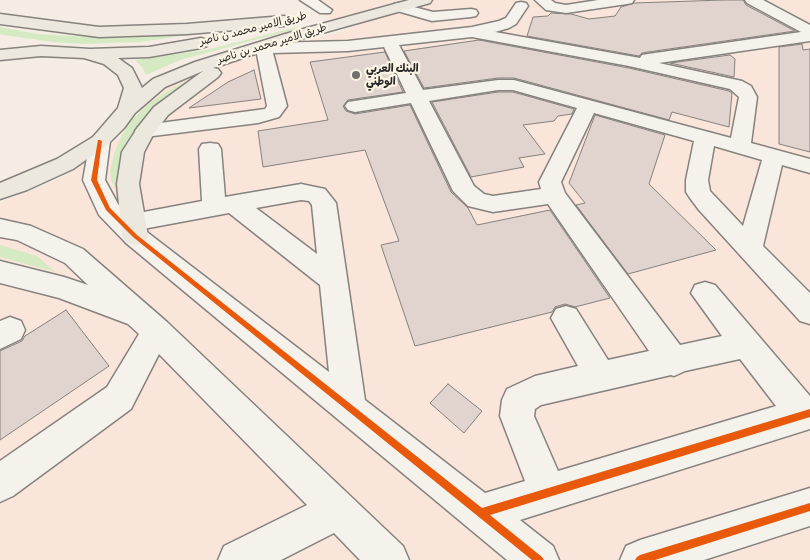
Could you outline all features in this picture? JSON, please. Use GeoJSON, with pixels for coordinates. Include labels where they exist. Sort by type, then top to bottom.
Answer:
{"type":"FeatureCollection","features":[{"type":"Feature","properties":{"kind":"main road","name":"طريق الامير محمد بن ناصر"},"geometry":{"type":"LineString","coordinates":[[128,108],[159,83],[287,29],[399,7],[425,0]]}},
{"type":"Feature","properties":{"kind":"main road","name":"طريق الامير محمد ن ناصر"},"geometry":{"type":"LineString","coordinates":[[85,53],[149,52],[287,29],[325,10],[342,5]]}},
{"type":"Feature","properties":{"kind":"main road"},"geometry":{"type":"LineString","coordinates":[[0,19],[99,32],[187,29],[287,29]]}},
{"type":"Feature","properties":{"kind":"main road"},"geometry":{"type":"LineString","coordinates":[[134,229],[128,184],[133,152],[145,131],[161,111],[209,74],[266,48],[287,29]]}},
{"type":"Feature","properties":{"kind":"main road"},"geometry":{"type":"LineString","coordinates":[[0,43],[41,51]]}},
{"type":"Feature","properties":{"kind":"main road"},"geometry":{"type":"LineString","coordinates":[[0,55],[41,51],[85,53],[110,60],[126,72],[133,88],[128,108],[117,124],[100,141],[65,164],[19,185],[0,191]]}},
{"type":"Feature","properties":{"kind":"street"},"geometry":{"type":"LineString","coordinates":[[307,0],[325,10]]}},
{"type":"Feature","properties":{"kind":"street"},"geometry":{"type":"LineString","coordinates":[[542,0],[551,7],[559,9],[588,2],[627,0]]}},
{"type":"Feature","properties":{"kind":"street"},"geometry":{"type":"LineString","coordinates":[[752,0],[810,31]]}},
{"type":"Feature","properties":{"kind":"street"},"geometry":{"type":"LineString","coordinates":[[446,2],[485,11]]}},
{"type":"Feature","properties":{"kind":"street"},"geometry":{"type":"LineString","coordinates":[[505,8],[524,3]]}},
{"type":"Feature","properties":{"kind":"street"},"geometry":{"type":"LineString","coordinates":[[145,131],[258,117],[272,113],[277,106],[266,48],[348,46],[472,32],[504,25],[511,21],[524,3]]}},
{"type":"Feature","properties":{"kind":"street"},"geometry":{"type":"LineString","coordinates":[[399,7],[432,16],[485,11]]}},
{"type":"Feature","properties":{"kind":"street"},"geometry":{"type":"LineString","coordinates":[[485,11],[492,28]]}},
{"type":"Feature","properties":{"kind":"street"},"geometry":{"type":"LineString","coordinates":[[472,32],[629,61],[736,85],[744,90],[748,97],[740,147]]}},
{"type":"Feature","properties":{"kind":"street"},"geometry":{"type":"LineString","coordinates":[[629,61],[810,36]]}},
{"type":"Feature","properties":{"kind":"street"},"geometry":{"type":"LineString","coordinates":[[389,41],[465,191],[476,200],[493,204],[554,195]]}},
{"type":"Feature","properties":{"kind":"street"},"geometry":{"type":"LineString","coordinates":[[355,106],[498,85],[514,85],[810,166]]}},
{"type":"Feature","properties":{"kind":"street"},"geometry":{"type":"LineString","coordinates":[[588,105],[550,182],[554,195],[674,362]]}},
{"type":"Feature","properties":{"kind":"street"},"geometry":{"type":"LineString","coordinates":[[705,137],[697,180],[698,192],[707,204],[810,312]]}},
{"type":"Feature","properties":{"kind":"street"},"geometry":{"type":"LineString","coordinates":[[100,141],[94,180],[108,208],[349,407],[539,560]]}},
{"type":"Feature","properties":{"kind":"street"},"geometry":{"type":"LineString","coordinates":[[210,149],[224,207],[334,281]]}},
{"type":"Feature","properties":{"kind":"street"},"geometry":{"type":"LineString","coordinates":[[749,248],[774,156]]}},
{"type":"Feature","properties":{"kind":"street"},"geometry":{"type":"LineString","coordinates":[[134,229],[224,207],[301,192],[317,195],[324,203],[349,407]]}},
{"type":"Feature","properties":{"kind":"street"},"geometry":{"type":"LineString","coordinates":[[0,228],[22,232],[74,256],[149,325],[390,560]]}},
{"type":"Feature","properties":{"kind":"street"},"geometry":{"type":"LineString","coordinates":[[0,272],[64,288],[149,325]]}},
{"type":"Feature","properties":{"kind":"street"},"geometry":{"type":"LineString","coordinates":[[481,513],[807,414],[746,344],[705,293]]}},
{"type":"Feature","properties":{"kind":"street"},"geometry":{"type":"LineString","coordinates":[[566,318],[601,377]]}},
{"type":"Feature","properties":{"kind":"street"},"geometry":{"type":"LineString","coordinates":[[0,483],[120,398],[149,325]]}},
{"type":"Feature","properties":{"kind":"street"},"geometry":{"type":"LineString","coordinates":[[548,492],[518,416],[519,400],[535,391],[674,362],[746,344]]}},
{"type":"Feature","properties":{"kind":"street"},"geometry":{"type":"LineString","coordinates":[[640,560],[810,507]]}},
{"type":"Feature","properties":{"kind":"street"},"geometry":{"type":"LineString","coordinates":[[238,560],[338,510]]}},
{"type":"Feature","properties":{"kind":"shaded area"},"geometry":{"type":"Polygon","coordinates":[[[295,0],[810,0],[810,560],[0,560],[0,203],[66,175],[105,150],[120,137],[139,113],[146,91],[145,82],[352,29],[295,0]]]}},
{"type":"Feature","properties":{"kind":"green space"},"geometry":{"type":"Polygon","coordinates":[[[0,27],[38,34],[108,38],[211,32],[139,42],[82,44],[4,35],[0,34],[0,27]]]}},
{"type":"Feature","properties":{"kind":"green space"},"geometry":{"type":"Polygon","coordinates":[[[299,28],[180,60],[146,75],[142,67],[135,60],[206,50],[299,28]]]}},
{"type":"Feature","properties":{"kind":"green space"},"geometry":{"type":"Polygon","coordinates":[[[192,78],[157,105],[138,125],[119,165],[118,193],[112,182],[110,171],[115,151],[127,125],[148,104],[167,91],[192,78]]]}},
{"type":"Feature","properties":{"kind":"green space"},"geometry":{"type":"Polygon","coordinates":[[[0,245],[37,256],[55,272],[0,257],[0,245]]]}},
{"type":"Feature","properties":{"kind":"building"},"geometry":{"type":"Polygon","coordinates":[[[743,0],[746,5],[795,31],[648,52],[642,53],[639,56],[527,36],[533,17],[548,16],[551,13],[571,14],[589,19],[615,16],[621,7],[634,3],[743,0]]]}},
{"type":"Feature","properties":{"kind":"building"},"geometry":{"type":"Polygon","coordinates":[[[479,40],[629,68],[729,91],[732,93],[729,127],[672,112],[669,120],[514,78],[498,78],[424,88],[404,51],[479,40]]]}},
{"type":"Feature","properties":{"kind":"building"},"geometry":{"type":"Polygon","coordinates":[[[802,44],[803,50],[810,49],[810,152],[779,144],[779,47],[802,44]]]}},
{"type":"Feature","properties":{"kind":"building"},"geometry":{"type":"Polygon","coordinates":[[[385,52],[403,92],[348,100],[343,106],[346,111],[355,114],[410,105],[451,192],[468,208],[477,225],[550,210],[610,298],[575,307],[565,304],[555,307],[552,312],[415,346],[381,245],[399,241],[365,150],[263,167],[258,131],[328,120],[310,62],[385,52]]]}},
{"type":"Feature","properties":{"kind":"building"},"geometry":{"type":"Polygon","coordinates":[[[730,55],[735,59],[734,77],[670,63],[730,55]]]}},
{"type":"Feature","properties":{"kind":"building"},"geometry":{"type":"Polygon","coordinates":[[[254,70],[261,99],[189,108],[228,82],[254,70]]]}},
{"type":"Feature","properties":{"kind":"building"},"geometry":{"type":"Polygon","coordinates":[[[498,92],[513,92],[574,109],[572,114],[558,116],[554,121],[523,125],[545,154],[519,158],[524,167],[471,177],[432,102],[498,92]]]}},
{"type":"Feature","properties":{"kind":"building"},"geometry":{"type":"Polygon","coordinates":[[[595,115],[665,135],[649,184],[716,250],[628,274],[576,205],[585,203],[569,183],[595,115]]]}},
{"type":"Feature","properties":{"kind":"building"},"geometry":{"type":"Polygon","coordinates":[[[66,310],[109,366],[0,440],[0,351],[22,341],[25,336],[66,310]]]}},
{"type":"Feature","properties":{"kind":"building"},"geometry":{"type":"Polygon","coordinates":[[[448,384],[482,411],[464,433],[430,403],[448,384]]]}},
{"type":"Feature","properties":{"kind":"cycle path"},"geometry":{"type":"LineString","coordinates":[[100,141],[94,180],[108,209],[135,236],[539,560]]}},
{"type":"Feature","properties":{"kind":"cycle path"},"geometry":{"type":"LineString","coordinates":[[481,513],[810,413]]}},
{"type":"Feature","properties":{"kind":"cycle path"},"geometry":{"type":"LineString","coordinates":[[640,560],[810,507]]}},
{"type":"Feature","properties":{"kind":"place","name":"البنك العربي الوطني"},"geometry":{"type":"Point","coordinates":[356,75]}}]}
